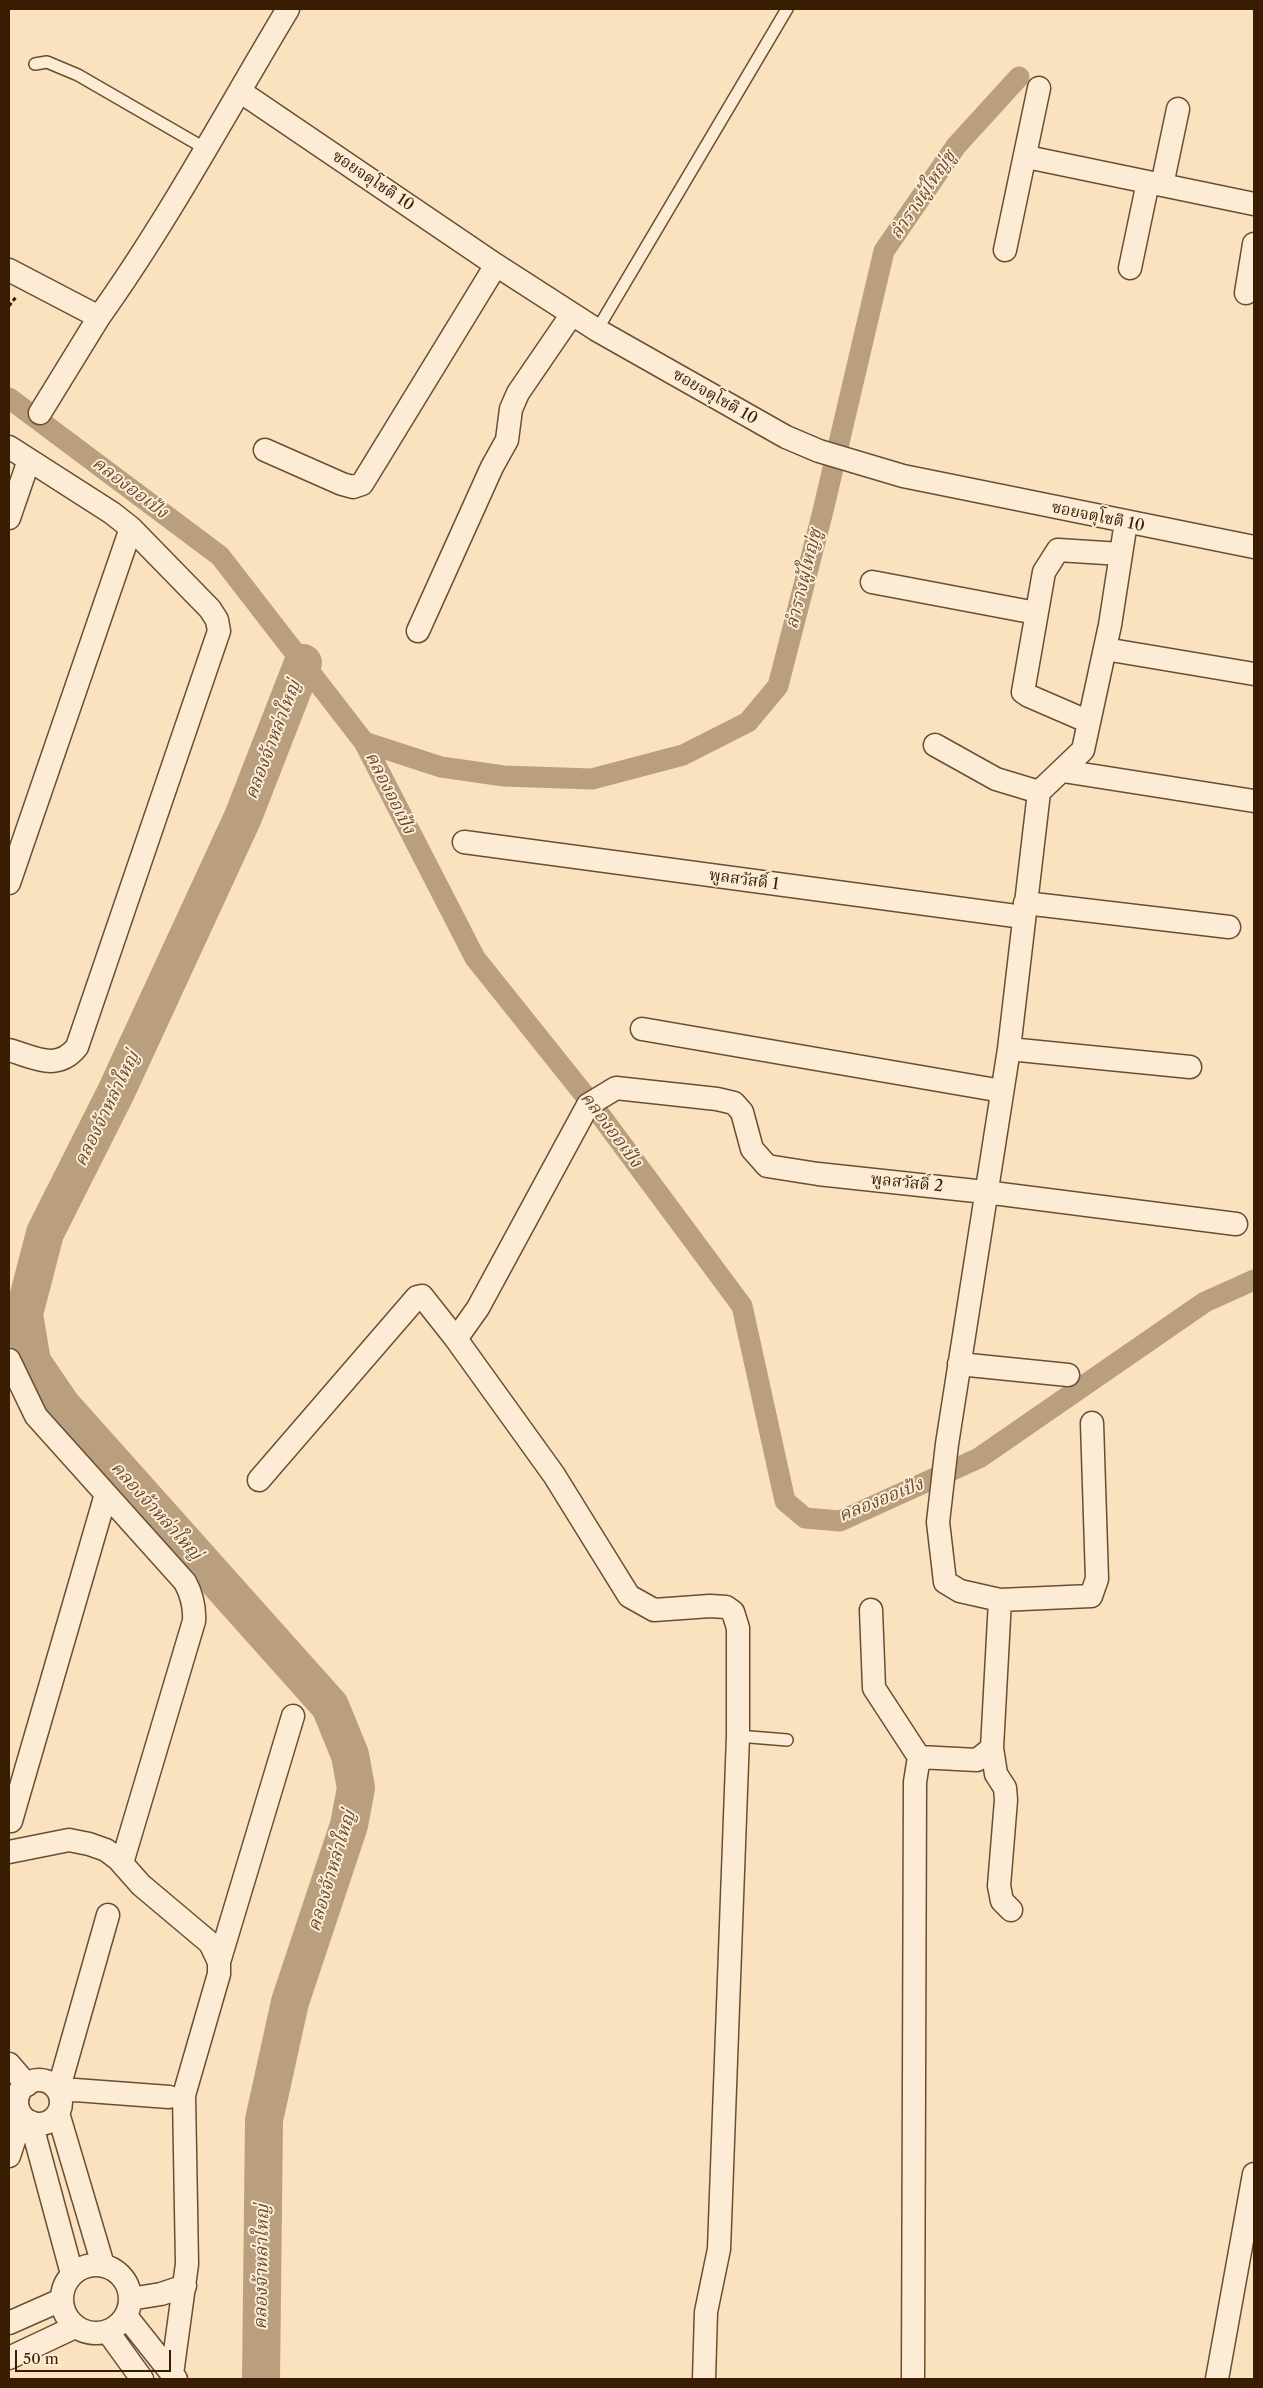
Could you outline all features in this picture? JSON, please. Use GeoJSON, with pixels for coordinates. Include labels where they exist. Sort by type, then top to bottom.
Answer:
{"type":"FeatureCollection","features":[{"type":"Feature","properties":{"kind":"street"},"geometry":{"type":"LineString","coordinates":[[40,413],[241,92],[286,9]]}},
{"type":"Feature","properties":{"kind":"street"},"geometry":{"type":"LineString","coordinates":[[1006,250],[1039,88]]}},
{"type":"Feature","properties":{"kind":"street","name":"ซอยจตุโชติ 10"},"geometry":{"type":"LineString","coordinates":[[241,92],[496,265],[597,330],[786,437],[838,457],[904,476],[1254,547]]}},
{"type":"Feature","properties":{"kind":"street"},"geometry":{"type":"LineString","coordinates":[[1130,268],[1178,109]]}},
{"type":"Feature","properties":{"kind":"street"},"geometry":{"type":"LineString","coordinates":[[1026,157],[1254,204]]}},
{"type":"Feature","properties":{"kind":"street"},"geometry":{"type":"LineString","coordinates":[[1246,293],[1254,244]]}},
{"type":"Feature","properties":{"kind":"street"},"geometry":{"type":"LineString","coordinates":[[265,450],[342,484],[353,486],[362,484],[496,265]]}},
{"type":"Feature","properties":{"kind":"street"},"geometry":{"type":"LineString","coordinates":[[9,270],[99,317]]}},
{"type":"Feature","properties":{"kind":"street"},"geometry":{"type":"LineString","coordinates":[[418,631],[492,467],[507,440],[511,409],[518,394],[572,314]]}},
{"type":"Feature","properties":{"kind":"street"},"geometry":{"type":"LineString","coordinates":[[9,447],[112,513],[130,528],[210,608],[217,620],[219,631],[77,1048],[71,1054],[52,1062],[9,1050]]}},
{"type":"Feature","properties":{"kind":"street"},"geometry":{"type":"LineString","coordinates":[[9,518],[29,460]]}},
{"type":"Feature","properties":{"kind":"street"},"geometry":{"type":"LineString","coordinates":[[1092,1422],[1097,1579],[1092,1596],[1000,1600],[960,1591],[945,1582],[938,1522],[947,1444],[985,1192],[1009,1049],[1039,792],[1083,750],[1105,649],[1126,522]]}},
{"type":"Feature","properties":{"kind":"street"},"geometry":{"type":"LineString","coordinates":[[9,883],[130,528]]}},
{"type":"Feature","properties":{"kind":"street"},"geometry":{"type":"LineString","coordinates":[[1089,722],[1023,692],[1036,613],[1044,572],[1058,550],[1121,554]]}},
{"type":"Feature","properties":{"kind":"street"},"geometry":{"type":"LineString","coordinates":[[872,582],[1036,613]]}},
{"type":"Feature","properties":{"kind":"street"},"geometry":{"type":"LineString","coordinates":[[1105,649],[1254,674]]}},
{"type":"Feature","properties":{"kind":"street"},"geometry":{"type":"LineString","coordinates":[[935,745],[996,779],[1039,792]]}},
{"type":"Feature","properties":{"kind":"street"},"geometry":{"type":"LineString","coordinates":[[1063,771],[1254,801]]}},
{"type":"Feature","properties":{"kind":"street","name":"พูลสวัสดิ์ 1"},"geometry":{"type":"LineString","coordinates":[[464,842],[1024,910],[1229,927]]}},
{"type":"Feature","properties":{"kind":"street"},"geometry":{"type":"LineString","coordinates":[[642,1030],[1002,1091]]}},
{"type":"Feature","properties":{"kind":"street"},"geometry":{"type":"LineString","coordinates":[[1009,1049],[1190,1067]]}},
{"type":"Feature","properties":{"kind":"street","name":"พูลสวัสดิ์ 2"},"geometry":{"type":"LineString","coordinates":[[456,1339],[478,1308],[588,1105],[616,1088],[718,1099],[734,1104],[742,1112],[746,1121],[752,1149],[767,1166],[818,1174],[985,1192],[1236,1224]]}},
{"type":"Feature","properties":{"kind":"street"},"geometry":{"type":"LineString","coordinates":[[259,1480],[417,1297],[422,1296],[456,1339],[554,1475],[629,1596],[654,1610],[710,1606],[726,1607],[733,1612],[738,1628],[738,1736],[719,2249],[706,2312],[704,2379]]}},
{"type":"Feature","properties":{"kind":"street"},"geometry":{"type":"LineString","coordinates":[[959,1364],[1068,1376]]}},
{"type":"Feature","properties":{"kind":"street"},"geometry":{"type":"LineString","coordinates":[[9,1400],[13,1366]]}},
{"type":"Feature","properties":{"kind":"street"},"geometry":{"type":"LineString","coordinates":[[13,1366],[36,1416],[185,1582],[192,1594],[195,1607],[194,1621],[122,1863]]}},
{"type":"Feature","properties":{"kind":"street"},"geometry":{"type":"LineString","coordinates":[[11,1821],[106,1494]]}},
{"type":"Feature","properties":{"kind":"street"},"geometry":{"type":"LineString","coordinates":[[1000,1600],[992,1748],[996,1774],[1005,1788],[1006,1800],[999,1886],[1002,1901],[1010,1910]]}},
{"type":"Feature","properties":{"kind":"street"},"geometry":{"type":"LineString","coordinates":[[871,1610],[874,1688],[919,1757],[915,1782],[913,2379]]}},
{"type":"Feature","properties":{"kind":"street"},"geometry":{"type":"LineString","coordinates":[[174,2377],[175,2342],[185,2286],[184,2095],[219,1974],[219,1962],[293,1716]]}},
{"type":"Feature","properties":{"kind":"street"},"geometry":{"type":"LineString","coordinates":[[919,1757],[977,1760],[992,1748]]}},
{"type":"Feature","properties":{"kind":"street"},"geometry":{"type":"LineString","coordinates":[[9,1852],[69,1840],[106,1850],[122,1863],[141,1885],[200,1933],[214,1949],[219,1962]]}},
{"type":"Feature","properties":{"kind":"street"},"geometry":{"type":"LineString","coordinates":[[21,2104],[37,2124],[50,2122],[58,2102],[108,1915]]}},
{"type":"Feature","properties":{"kind":"street"},"geometry":{"type":"LineString","coordinates":[[9,2064],[72,2274]]}},
{"type":"Feature","properties":{"kind":"street"},"geometry":{"type":"LineString","coordinates":[[9,2156],[21,2104],[40,2080],[53,2086],[103,2265]]}},
{"type":"Feature","properties":{"kind":"street"},"geometry":{"type":"LineString","coordinates":[[58,2102],[75,2090],[169,2097]]}},
{"type":"Feature","properties":{"kind":"street"},"geometry":{"type":"LineString","coordinates":[[1217,2379],[1254,2174]]}},
{"type":"Feature","properties":{"kind":"street"},"geometry":{"type":"LineString","coordinates":[[92,2264],[103,2265],[113,2269],[128,2284],[128,2308],[115,2328],[108,2332],[97,2334],[75,2327],[63,2310],[61,2300],[62,2290],[72,2274],[92,2264]]}},
{"type":"Feature","properties":{"kind":"street"},"geometry":{"type":"LineString","coordinates":[[128,2308],[160,2294],[185,2286]]}},
{"type":"Feature","properties":{"kind":"street"},"geometry":{"type":"LineString","coordinates":[[9,2323],[61,2300]]}},
{"type":"Feature","properties":{"kind":"street"},"geometry":{"type":"LineString","coordinates":[[128,2308],[174,2377]]}},
{"type":"Feature","properties":{"kind":"street"},"geometry":{"type":"LineString","coordinates":[[9,2358],[75,2327]]}},
{"type":"Feature","properties":{"kind":"street"},"geometry":{"type":"LineString","coordinates":[[108,2332],[142,2379]]}},
{"type":"Feature","properties":{"kind":"lane"},"geometry":{"type":"LineString","coordinates":[[597,330],[787,9]]}},
{"type":"Feature","properties":{"kind":"lane"},"geometry":{"type":"LineString","coordinates":[[35,64],[47,62],[78,75],[206,149]]}},
{"type":"Feature","properties":{"kind":"lane"},"geometry":{"type":"LineString","coordinates":[[738,1736],[787,1740]]}},
{"type":"Feature","properties":{"kind":"waterway","name":"ลำรางผู้ใหญ่ชู"},"geometry":{"type":"LineString","coordinates":[[364,742],[441,767],[504,776],[592,779],[683,755],[748,722],[778,686],[823,511],[884,251],[956,146],[1019,77]]}},
{"type":"Feature","properties":{"kind":"waterway","name":"คลองออเป้ง"},"geometry":{"type":"LineString","coordinates":[[9,398],[220,556],[364,742],[475,958],[595,1108],[742,1306],[785,1501],[805,1518],[840,1521],[979,1458],[1205,1302],[1254,1280]]}},
{"type":"Feature","properties":{"kind":"waterway","name":"คลองจ้าหล่าใหญ่"},"geometry":{"type":"LineString","coordinates":[[261,2379],[264,2120],[290,2002],[349,1825],[356,1788],[350,1755],[330,1706],[62,1406],[32,1362],[24,1314],[45,1233],[116,1092],[243,817],[303,663]]}}]}
